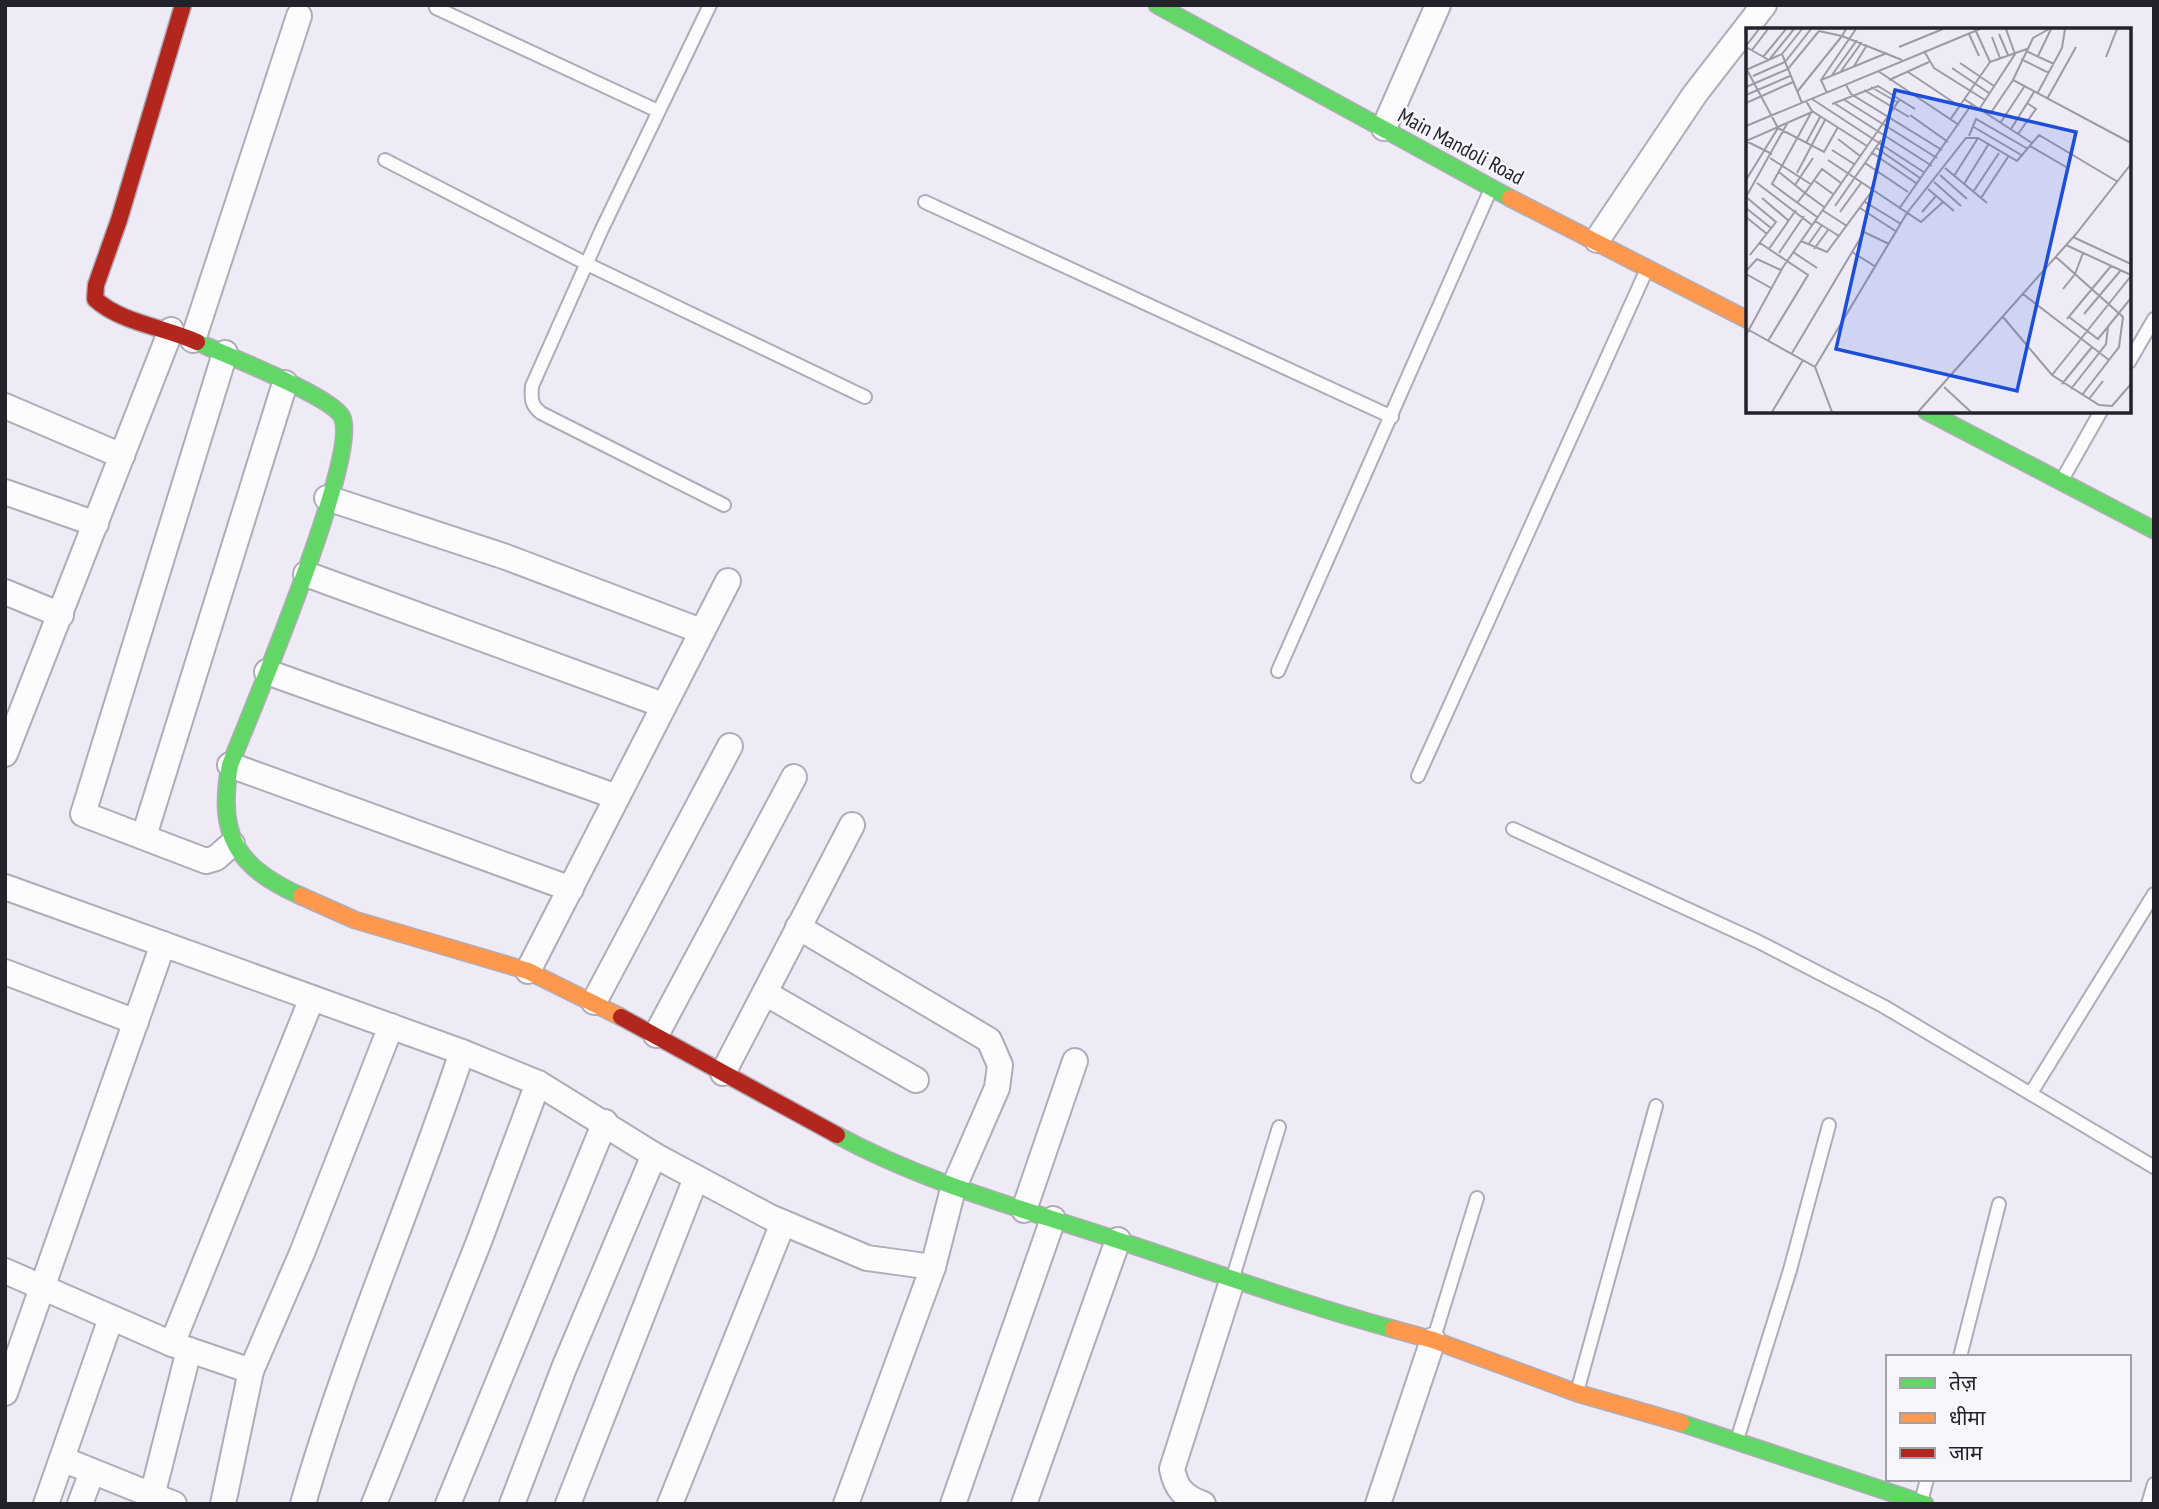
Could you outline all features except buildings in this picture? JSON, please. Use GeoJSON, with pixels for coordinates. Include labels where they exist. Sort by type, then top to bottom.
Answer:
{"type":"FeatureCollection","features":[{"type":"Feature","properties":{"kind":"street"},"geometry":{"type":"LineString","coordinates":[[183,5],[96,285],[95,299],[109,312],[182,335],[324,400],[342,417],[344,432],[341,453],[306,574],[230,765],[225,791],[225,817],[232,844],[247,863],[264,876],[324,906],[416,939],[528,971],[656,1035],[875,1156],[953,1189],[1118,1240],[1232,1281],[1433,1340],[1577,1392],[1737,1440],[1923,1503]]}},
{"type":"Feature","properties":{"kind":"street","name":"Main Mandoli Road"},"geometry":{"type":"LineString","coordinates":[[1157,5],[1491,188],[1597,240],[1647,269],[1746,319]]}},
{"type":"Feature","properties":{"kind":"street"},"geometry":{"type":"LineString","coordinates":[[1384,128],[1438,5]]}},
{"type":"Feature","properties":{"kind":"street"},"geometry":{"type":"LineString","coordinates":[[1746,28],[1764,5]]}},
{"type":"Feature","properties":{"kind":"street"},"geometry":{"type":"LineString","coordinates":[[5,754],[12,713],[61,615],[122,456],[182,335],[299,16]]}},
{"type":"Feature","properties":{"kind":"street"},"geometry":{"type":"LineString","coordinates":[[1597,240],[1695,94],[1746,28]]}},
{"type":"Feature","properties":{"kind":"street"},"geometry":{"type":"LineString","coordinates":[[225,353],[83,814],[206,861],[216,858],[232,844]]}},
{"type":"Feature","properties":{"kind":"street"},"geometry":{"type":"LineString","coordinates":[[144,836],[285,383]]}},
{"type":"Feature","properties":{"kind":"street"},"geometry":{"type":"LineString","coordinates":[[5,406],[122,456]]}},
{"type":"Feature","properties":{"kind":"street"},"geometry":{"type":"LineString","coordinates":[[1931,413],[2154,530]]}},
{"type":"Feature","properties":{"kind":"street"},"geometry":{"type":"LineString","coordinates":[[5,492],[96,524]]}},
{"type":"Feature","properties":{"kind":"street"},"geometry":{"type":"LineString","coordinates":[[327,498],[506,557],[701,631]]}},
{"type":"Feature","properties":{"kind":"street"},"geometry":{"type":"LineString","coordinates":[[306,574],[663,705]]}},
{"type":"Feature","properties":{"kind":"street"},"geometry":{"type":"LineString","coordinates":[[528,971],[728,581]]}},
{"type":"Feature","properties":{"kind":"street"},"geometry":{"type":"LineString","coordinates":[[5,592],[61,615]]}},
{"type":"Feature","properties":{"kind":"street"},"geometry":{"type":"LineString","coordinates":[[267,671],[617,797]]}},
{"type":"Feature","properties":{"kind":"street"},"geometry":{"type":"LineString","coordinates":[[594,1002],[730,746]]}},
{"type":"Feature","properties":{"kind":"street"},"geometry":{"type":"LineString","coordinates":[[230,765],[571,889]]}},
{"type":"Feature","properties":{"kind":"street"},"geometry":{"type":"LineString","coordinates":[[656,1035],[794,776]]}},
{"type":"Feature","properties":{"kind":"street"},"geometry":{"type":"LineString","coordinates":[[723,1073],[852,825]]}},
{"type":"Feature","properties":{"kind":"street"},"geometry":{"type":"LineString","coordinates":[[5,887],[391,1026],[538,1083],[605,1122],[654,1155],[783,1223],[867,1258],[933,1268]]}},
{"type":"Feature","properties":{"kind":"street"},"geometry":{"type":"LineString","coordinates":[[798,927],[989,1040],[998,1053],[1000,1065],[997,1088],[953,1189],[933,1268],[846,1504]]}},
{"type":"Feature","properties":{"kind":"street"},"geometry":{"type":"LineString","coordinates":[[5,1393],[163,944]]}},
{"type":"Feature","properties":{"kind":"street"},"geometry":{"type":"LineString","coordinates":[[6,976],[136,1022]]}},
{"type":"Feature","properties":{"kind":"street"},"geometry":{"type":"LineString","coordinates":[[765,993],[916,1080]]}},
{"type":"Feature","properties":{"kind":"street"},"geometry":{"type":"LineString","coordinates":[[62,1459],[159,1501],[181,1347],[312,998]]}},
{"type":"Feature","properties":{"kind":"street"},"geometry":{"type":"LineString","coordinates":[[223,1504],[251,1371],[391,1026]]}},
{"type":"Feature","properties":{"kind":"street"},"geometry":{"type":"LineString","coordinates":[[303,1504],[345,1369],[432,1141],[461,1052]]}},
{"type":"Feature","properties":{"kind":"street"},"geometry":{"type":"LineString","coordinates":[[1024,1210],[1075,1060]]}},
{"type":"Feature","properties":{"kind":"street"},"geometry":{"type":"LineString","coordinates":[[374,1504],[478,1244],[538,1083]]}},
{"type":"Feature","properties":{"kind":"street"},"geometry":{"type":"LineString","coordinates":[[447,1504],[605,1122]]}},
{"type":"Feature","properties":{"kind":"street"},"geometry":{"type":"LineString","coordinates":[[512,1504],[564,1368],[654,1155]]}},
{"type":"Feature","properties":{"kind":"street"},"geometry":{"type":"LineString","coordinates":[[568,1504],[696,1178]]}},
{"type":"Feature","properties":{"kind":"street"},"geometry":{"type":"LineString","coordinates":[[953,1504],[1053,1219]]}},
{"type":"Feature","properties":{"kind":"street"},"geometry":{"type":"LineString","coordinates":[[670,1504],[783,1223]]}},
{"type":"Feature","properties":{"kind":"street"},"geometry":{"type":"LineString","coordinates":[[1024,1504],[1118,1240]]}},
{"type":"Feature","properties":{"kind":"street"},"geometry":{"type":"LineString","coordinates":[[5,1271],[181,1347],[251,1371]]}},
{"type":"Feature","properties":{"kind":"street"},"geometry":{"type":"LineString","coordinates":[[1203,1504],[1184,1496],[1175,1483],[1172,1469],[1232,1281]]}},
{"type":"Feature","properties":{"kind":"street"},"geometry":{"type":"LineString","coordinates":[[46,1504],[111,1318]]}},
{"type":"Feature","properties":{"kind":"street"},"geometry":{"type":"LineString","coordinates":[[1378,1504],[1433,1340]]}},
{"type":"Feature","properties":{"kind":"street"},"geometry":{"type":"LineString","coordinates":[[80,1504],[92,1472]]}},
{"type":"Feature","properties":{"kind":"lane"},"geometry":{"type":"LineString","coordinates":[[710,5],[658,111],[532,386],[533,405],[541,413],[724,505]]}},
{"type":"Feature","properties":{"kind":"lane"},"geometry":{"type":"LineString","coordinates":[[436,8],[658,111]]}},
{"type":"Feature","properties":{"kind":"lane"},"geometry":{"type":"LineString","coordinates":[[386,160],[587,264],[865,397]]}},
{"type":"Feature","properties":{"kind":"lane"},"geometry":{"type":"LineString","coordinates":[[1278,671],[1491,188]]}},
{"type":"Feature","properties":{"kind":"lane"},"geometry":{"type":"LineString","coordinates":[[925,202],[1392,417]]}},
{"type":"Feature","properties":{"kind":"lane"},"geometry":{"type":"LineString","coordinates":[[1418,776],[1647,269]]}},
{"type":"Feature","properties":{"kind":"lane"},"geometry":{"type":"LineString","coordinates":[[2131,359],[2154,319]]}},
{"type":"Feature","properties":{"kind":"lane"},"geometry":{"type":"LineString","coordinates":[[2062,480],[2100,413]]}},
{"type":"Feature","properties":{"kind":"lane"},"geometry":{"type":"LineString","coordinates":[[1513,829],[1780,953],[1883,1006],[2154,1167]]}},
{"type":"Feature","properties":{"kind":"lane"},"geometry":{"type":"LineString","coordinates":[[2031,1093],[2154,894]]}},
{"type":"Feature","properties":{"kind":"lane"},"geometry":{"type":"LineString","coordinates":[[1577,1392],[1656,1106]]}},
{"type":"Feature","properties":{"kind":"lane"},"geometry":{"type":"LineString","coordinates":[[1737,1440],[1790,1270],[1829,1125]]}},
{"type":"Feature","properties":{"kind":"lane"},"geometry":{"type":"LineString","coordinates":[[1232,1281],[1279,1127]]}},
{"type":"Feature","properties":{"kind":"lane"},"geometry":{"type":"LineString","coordinates":[[1433,1340],[1477,1198]]}},
{"type":"Feature","properties":{"kind":"lane"},"geometry":{"type":"LineString","coordinates":[[1960,1355],[1999,1205]]}},
{"type":"Feature","properties":{"kind":"lane"},"geometry":{"type":"LineString","coordinates":[[1923,1503],[1927,1481]]}},
{"type":"Feature","properties":{"kind":"lane"},"geometry":{"type":"LineString","coordinates":[[2148,1504],[2154,1483]]}},
{"type":"Feature","properties":{"kind":"traffic: fast"},"geometry":{"type":"LineString","coordinates":[[1157,5],[1510,198]]}},
{"type":"Feature","properties":{"kind":"traffic: fast"},"geometry":{"type":"LineString","coordinates":[[197,342],[299,387],[334,408],[342,417],[343,441],[320,531],[230,765],[227,790],[226,811],[236,846],[261,873],[301,896]]}},
{"type":"Feature","properties":{"kind":"traffic: fast"},"geometry":{"type":"LineString","coordinates":[[1930,413],[2154,530]]}},
{"type":"Feature","properties":{"kind":"traffic: fast"},"geometry":{"type":"LineString","coordinates":[[837,1135],[941,1182],[1290,1298],[1393,1329]]}},
{"type":"Feature","properties":{"kind":"traffic: fast"},"geometry":{"type":"LineString","coordinates":[[1681,1423],[1925,1504]]}},
{"type":"Feature","properties":{"kind":"traffic: slow"},"geometry":{"type":"LineString","coordinates":[[1510,198],[1746,319]]}},
{"type":"Feature","properties":{"kind":"traffic: slow"},"geometry":{"type":"LineString","coordinates":[[301,896],[355,920],[528,971],[621,1017]]}},
{"type":"Feature","properties":{"kind":"traffic: slow"},"geometry":{"type":"LineString","coordinates":[[1393,1329],[1433,1340],[1577,1393],[1681,1423]]}},
{"type":"Feature","properties":{"kind":"traffic: jam"},"geometry":{"type":"LineString","coordinates":[[183,5],[119,220],[96,285],[95,299],[117,314],[197,342]]}},
{"type":"Feature","properties":{"kind":"traffic: jam"},"geometry":{"type":"LineString","coordinates":[[621,1017],[837,1135]]}}]}
